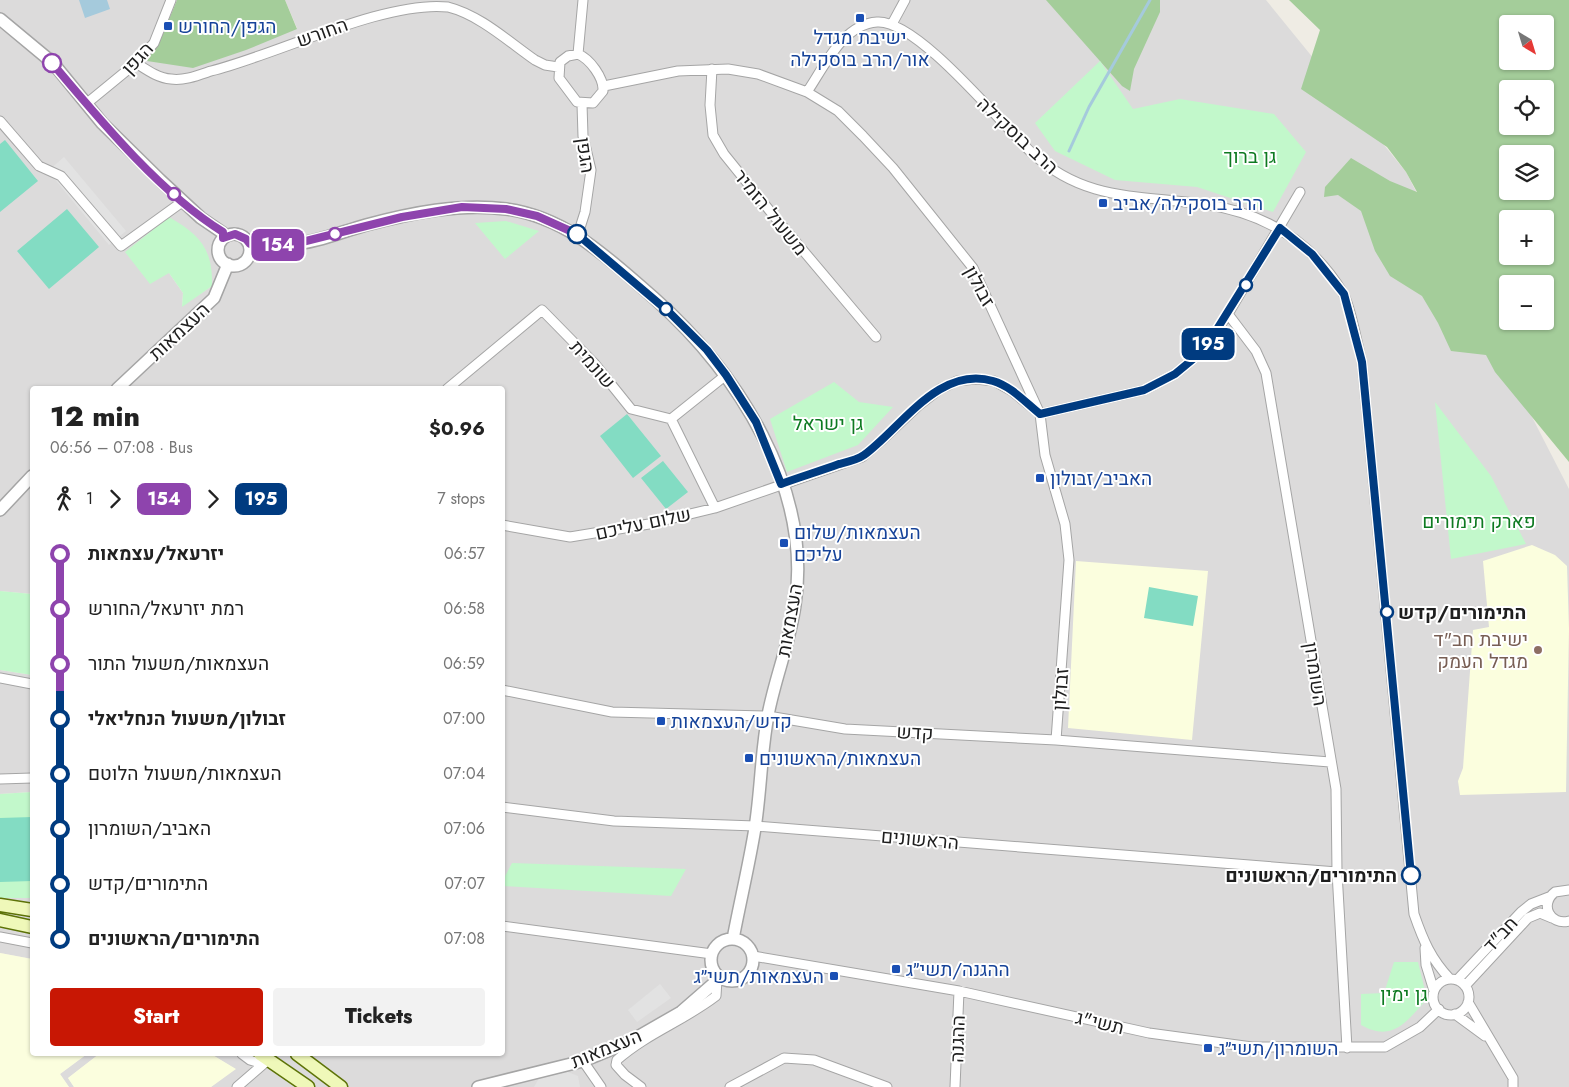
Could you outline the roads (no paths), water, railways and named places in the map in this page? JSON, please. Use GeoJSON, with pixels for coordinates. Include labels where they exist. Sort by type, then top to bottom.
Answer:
{"type":"FeatureCollection","features":[{"type":"Feature","properties":{"kind":"main road"},"geometry":{"type":"LineString","coordinates":[[0,905],[30,910]]}},
{"type":"Feature","properties":{"kind":"main road"},"geometry":{"type":"LineString","coordinates":[[0,920],[30,927]]}},
{"type":"Feature","properties":{"kind":"main road"},"geometry":{"type":"LineString","coordinates":[[300,1056],[342,1087]]}},
{"type":"Feature","properties":{"kind":"main road"},"geometry":{"type":"LineString","coordinates":[[264,1059],[308,1087]]}},
{"type":"Feature","properties":{"kind":"street","name":"הגפן"},"geometry":{"type":"LineString","coordinates":[[86,104],[136,63],[154,42],[171,0]]}},
{"type":"Feature","properties":{"kind":"street"},"geometry":{"type":"LineString","coordinates":[[578,54],[583,0]]}},
{"type":"Feature","properties":{"kind":"street"},"geometry":{"type":"LineString","coordinates":[[807,92],[841,42],[856,29],[876,22],[892,24],[905,0]]}},
{"type":"Feature","properties":{"kind":"street","name":"החורש"},"geometry":{"type":"LineString","coordinates":[[136,63],[159,76],[171,80],[186,78],[226,68],[366,16],[398,7],[433,5],[463,12],[535,60],[558,68]]}},
{"type":"Feature","properties":{"kind":"street"},"geometry":{"type":"LineString","coordinates":[[0,19],[52,63],[102,123],[182,202],[200,218],[223,232],[223,238],[219,245],[222,259],[228,264],[238,265],[247,259],[250,244],[241,235],[235,234],[223,238]]}},
{"type":"Feature","properties":{"kind":"street","name":"הרב בוסקילה"},"geometry":{"type":"LineString","coordinates":[[892,24],[912,34],[1033,154],[1058,174],[1093,190],[1116,195],[1237,211],[1280,228],[1312,254],[1344,294],[1362,362],[1414,914],[1425,945]]}},
{"type":"Feature","properties":{"kind":"street"},"geometry":{"type":"LineString","coordinates":[[578,54],[584,56],[604,86],[597,101],[582,104],[573,99],[559,78],[558,68],[568,56],[578,54]]}},
{"type":"Feature","properties":{"kind":"street","name":"משעול הזמיר"},"geometry":{"type":"LineString","coordinates":[[712,69],[710,104],[713,136],[724,154],[876,337]]}},
{"type":"Feature","properties":{"kind":"street","name":"זבולון"},"geometry":{"type":"LineString","coordinates":[[604,86],[678,71],[728,69],[758,74],[807,92],[838,111],[863,136],[893,168],[973,268],[1040,414],[1045,455],[1065,524],[1069,560],[1056,740]]}},
{"type":"Feature","properties":{"kind":"street","name":"הגפן"},"geometry":{"type":"LineString","coordinates":[[578,234],[586,212],[591,170],[583,136],[582,104]]}},
{"type":"Feature","properties":{"kind":"street"},"geometry":{"type":"LineString","coordinates":[[0,121],[39,166],[61,176],[122,246],[182,202]]}},
{"type":"Feature","properties":{"kind":"street"},"geometry":{"type":"LineString","coordinates":[[1040,414],[1144,390],[1175,374],[1204,350],[1228,314],[1300,192]]}},
{"type":"Feature","properties":{"kind":"street","name":"העצמאות"},"geometry":{"type":"LineString","coordinates":[[250,244],[290,245],[417,214],[462,207],[506,209],[537,216],[578,234],[682,324],[726,375],[756,422],[781,484],[791,514],[798,558],[795,605],[768,716],[755,826],[733,939]]}},
{"type":"Feature","properties":{"kind":"street","name":"העצמאות"},"geometry":{"type":"LineString","coordinates":[[120,386],[214,298],[228,264]]}},
{"type":"Feature","properties":{"kind":"street","name":"שונמית"},"geometry":{"type":"LineString","coordinates":[[451,386],[542,310],[594,362],[631,408],[670,420]]}},
{"type":"Feature","properties":{"kind":"street","name":"השומרון"},"geometry":{"type":"LineString","coordinates":[[1228,314],[1256,351],[1266,374],[1336,789],[1337,872],[1347,1048]]}},
{"type":"Feature","properties":{"kind":"street"},"geometry":{"type":"LineString","coordinates":[[715,508],[670,420],[726,375]]}},
{"type":"Feature","properties":{"kind":"street","name":"שלום עליכם"},"geometry":{"type":"LineString","coordinates":[[505,526],[570,537],[649,524],[715,508],[862,457],[918,406],[940,389],[957,381],[976,379],[994,381],[1012,391],[1040,414]]}},
{"type":"Feature","properties":{"kind":"street"},"geometry":{"type":"LineString","coordinates":[[0,510],[30,478]]}},
{"type":"Feature","properties":{"kind":"street"},"geometry":{"type":"LineString","coordinates":[[0,678],[30,684]]}},
{"type":"Feature","properties":{"kind":"street","name":"קדש"},"geometry":{"type":"LineString","coordinates":[[505,691],[612,712],[768,716],[845,728],[1056,740],[1330,762]]}},
{"type":"Feature","properties":{"kind":"street"},"geometry":{"type":"LineString","coordinates":[[0,779],[30,778]]}},
{"type":"Feature","properties":{"kind":"street","name":"הראשונים"},"geometry":{"type":"LineString","coordinates":[[505,807],[614,821],[755,826],[1337,872]]}},
{"type":"Feature","properties":{"kind":"street","name":"חב\"ד"},"geometry":{"type":"LineString","coordinates":[[1453,979],[1531,904],[1549,898],[1555,892],[1568,888]]}},
{"type":"Feature","properties":{"kind":"street"},"geometry":{"type":"LineString","coordinates":[[1549,898],[1547,910],[1552,918]]}},
{"type":"Feature","properties":{"kind":"street","name":"חב\"ד"},"geometry":{"type":"LineString","coordinates":[[1465,986],[1528,918],[1540,913],[1560,922],[1569,922]]}},
{"type":"Feature","properties":{"kind":"street"},"geometry":{"type":"LineString","coordinates":[[505,926],[712,954]]}},
{"type":"Feature","properties":{"kind":"street"},"geometry":{"type":"LineString","coordinates":[[0,937],[30,943]]}},
{"type":"Feature","properties":{"kind":"street"},"geometry":{"type":"LineString","coordinates":[[641,1087],[625,1076],[616,1065],[617,1060],[716,996],[719,979],[712,967],[712,954],[720,943],[733,939],[746,944],[753,956],[750,970],[746,975],[734,981],[719,979]]}},
{"type":"Feature","properties":{"kind":"street"},"geometry":{"type":"LineString","coordinates":[[1425,945],[1435,963],[1453,979],[1465,986],[1468,1002],[1513,1078],[1513,1087]]}},
{"type":"Feature","properties":{"kind":"street"},"geometry":{"type":"LineString","coordinates":[[1425,945],[1426,965],[1434,991],[1435,1004],[1439,1009],[1448,1014],[1455,1014],[1463,1010],[1468,1002]]}},
{"type":"Feature","properties":{"kind":"street","name":"תשי\"ג"},"geometry":{"type":"LineString","coordinates":[[753,956],[958,991],[1149,1034],[1252,1047],[1385,1047],[1420,1027],[1439,1009]]}},
{"type":"Feature","properties":{"kind":"street","name":"העצמאות"},"geometry":{"type":"LineString","coordinates":[[478,1087],[583,1061],[627,1043],[681,1012],[719,979]]}},
{"type":"Feature","properties":{"kind":"street"},"geometry":{"type":"LineString","coordinates":[[1434,991],[1438,985],[1453,979]]}},
{"type":"Feature","properties":{"kind":"street","name":"ההגנה"},"geometry":{"type":"LineString","coordinates":[[955,1087],[958,991]]}},
{"type":"Feature","properties":{"kind":"street"},"geometry":{"type":"LineString","coordinates":[[1455,1014],[1489,1039]]}},
{"type":"Feature","properties":{"kind":"street"},"geometry":{"type":"LineString","coordinates":[[245,1056],[250,1060],[264,1059]]}},
{"type":"Feature","properties":{"kind":"street"},"geometry":{"type":"LineString","coordinates":[[730,1087],[784,1058],[814,1060],[887,1087]]}},
{"type":"Feature","properties":{"kind":"street"},"geometry":{"type":"LineString","coordinates":[[237,1087],[264,1059]]}},
{"type":"Feature","properties":{"kind":"street"},"geometry":{"type":"LineString","coordinates":[[583,1061],[601,1087]]}},
{"type":"Feature","properties":{"kind":"water"},"geometry":{"type":"Polygon","coordinates":[[[79,0],[107,0],[110,9],[85,18],[79,0]]]}},
{"type":"Feature","properties":{"kind":"waterway"},"geometry":{"type":"LineString","coordinates":[[1069,151],[1089,107],[1150,0]]}},
{"type":"Feature","properties":{"kind":"place","name":"ישיבת מגדל אור/הרב בוסקילה"},"geometry":{"type":"Point","coordinates":[860,18]}},
{"type":"Feature","properties":{"kind":"place","name":"הגפן/החורש"},"geometry":{"type":"Point","coordinates":[168,26]}},
{"type":"Feature","properties":{"kind":"place","name":"הרב בוסקילה/אביב"},"geometry":{"type":"Point","coordinates":[1103,203]}},
{"type":"Feature","properties":{"kind":"place","name":"האביב/זבולון"},"geometry":{"type":"Point","coordinates":[1040,478]}},
{"type":"Feature","properties":{"kind":"place","name":"העצמאות/שלום עליכם"},"geometry":{"type":"Point","coordinates":[784,543]}},
{"type":"Feature","properties":{"kind":"place","name":"התימורים/קדש"},"geometry":{"type":"Point","coordinates":[1387,612]}},
{"type":"Feature","properties":{"kind":"place","name":"ישיבת חב\"ד מגדל העמק"},"geometry":{"type":"Point","coordinates":[1538,650]}},
{"type":"Feature","properties":{"kind":"place","name":"קדש/העצמאות"},"geometry":{"type":"Point","coordinates":[661,721]}},
{"type":"Feature","properties":{"kind":"place","name":"העצמאות/הראשונים"},"geometry":{"type":"Point","coordinates":[749,758]}},
{"type":"Feature","properties":{"kind":"place","name":"התימורים/הראשונים"},"geometry":{"type":"Point","coordinates":[1411,875]}},
{"type":"Feature","properties":{"kind":"place","name":"ההגנה/תשי״ג"},"geometry":{"type":"Point","coordinates":[896,969]}},
{"type":"Feature","properties":{"kind":"place","name":"העצמאות/תשי״ג"},"geometry":{"type":"Point","coordinates":[834,976]}},
{"type":"Feature","properties":{"kind":"place","name":"השומרון/תשי״ג"},"geometry":{"type":"Point","coordinates":[1208,1048]}},
{"type":"Feature","properties":{"kind":"park label","name":"גן ברוך"},"geometry":{"type":"Point","coordinates":[1250,156]}},
{"type":"Feature","properties":{"kind":"park label","name":"גן ישראל"},"geometry":{"type":"Point","coordinates":[828,423]}},
{"type":"Feature","properties":{"kind":"park label","name":"פארק תימורים"},"geometry":{"type":"Point","coordinates":[1479,521]}},
{"type":"Feature","properties":{"kind":"park label","name":"גן ימין"},"geometry":{"type":"Point","coordinates":[1404,994]}}]}
